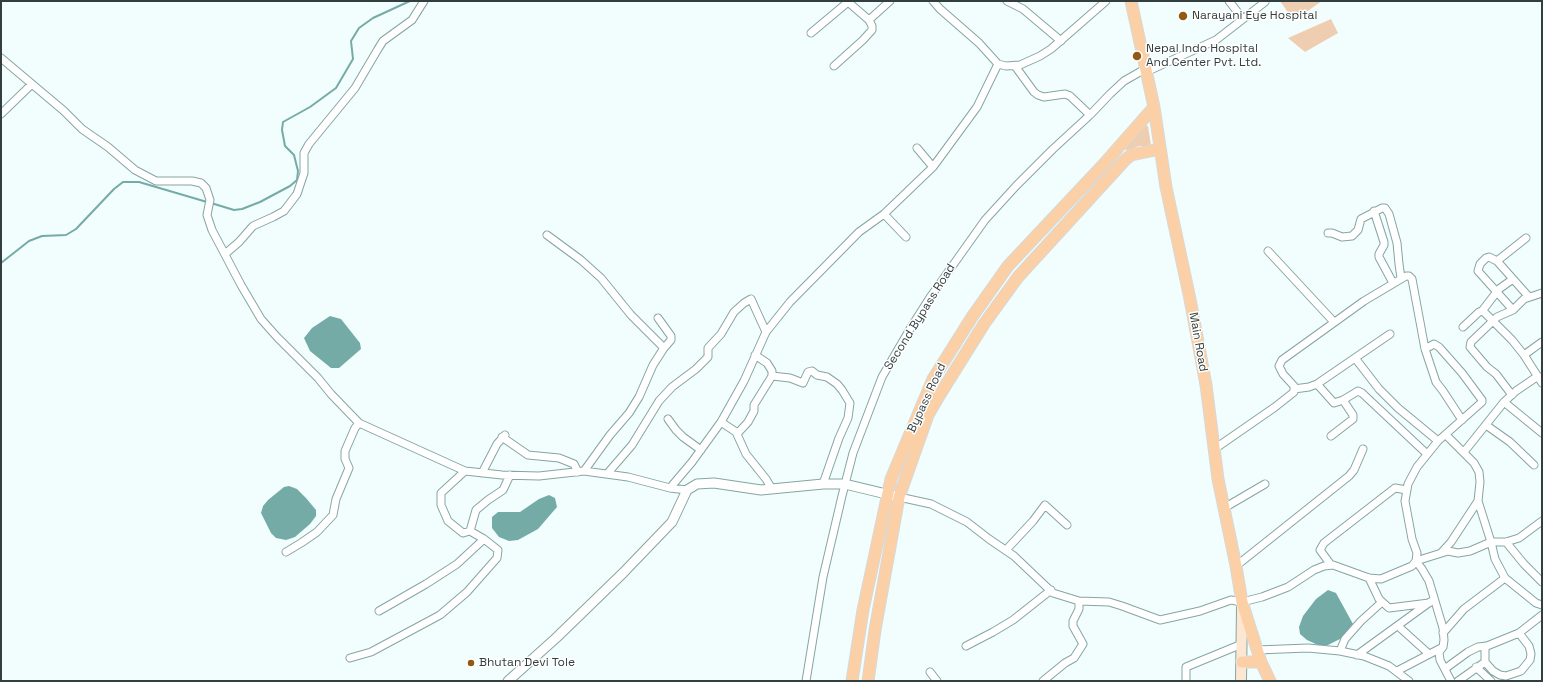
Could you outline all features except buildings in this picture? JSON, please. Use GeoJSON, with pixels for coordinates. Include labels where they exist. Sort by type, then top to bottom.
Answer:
{"type":"FeatureCollection","features":[{"type":"Feature","properties":{"kind":"main road","name":"Main Road"},"geometry":{"type":"LineString","coordinates":[[1131,1],[1154,107],[1166,187],[1184,267],[1205,379],[1214,450],[1242,602],[1261,662],[1270,681]]}},
{"type":"Feature","properties":{"kind":"main road","name":"Bypass Road"},"geometry":{"type":"LineString","coordinates":[[852,681],[863,610],[891,478],[933,379],[972,317],[1008,266],[1103,165],[1154,107]]}},
{"type":"Feature","properties":{"kind":"main road","name":"Bypass Road"},"geometry":{"type":"LineString","coordinates":[[868,681],[875,630],[899,497],[928,415],[984,324],[1018,277],[1131,155],[1160,149]]}},
{"type":"Feature","properties":{"kind":"main road"},"geometry":{"type":"LineString","coordinates":[[1103,165],[1113,174]]}},
{"type":"Feature","properties":{"kind":"main road"},"geometry":{"type":"LineString","coordinates":[[972,317],[984,324]]}},
{"type":"Feature","properties":{"kind":"main road"},"geometry":{"type":"LineString","coordinates":[[1241,681],[1242,602]]}},
{"type":"Feature","properties":{"kind":"main road"},"geometry":{"type":"LineString","coordinates":[[1242,662],[1261,662]]}},
{"type":"Feature","properties":{"kind":"street"},"geometry":{"type":"LineString","coordinates":[[225,254],[239,242],[253,226],[284,211],[297,194],[304,173],[304,152],[309,144],[355,88],[384,41],[412,20],[424,1]]}},
{"type":"Feature","properties":{"kind":"street"},"geometry":{"type":"LineString","coordinates":[[869,20],[890,1]]}},
{"type":"Feature","properties":{"kind":"street"},"geometry":{"type":"LineString","coordinates":[[933,1],[979,43],[998,64],[1006,66],[1015,66],[1040,56],[1060,41],[1106,1]]}},
{"type":"Feature","properties":{"kind":"street"},"geometry":{"type":"LineString","coordinates":[[1007,1],[1023,9],[1060,41]]}},
{"type":"Feature","properties":{"kind":"street"},"geometry":{"type":"LineString","coordinates":[[1229,1],[1243,19]]}},
{"type":"Feature","properties":{"kind":"street"},"geometry":{"type":"LineString","coordinates":[[811,33],[848,2],[869,20],[872,30],[834,66]]}},
{"type":"Feature","properties":{"kind":"street","name":"Second Bypass Road"},"geometry":{"type":"LineString","coordinates":[[806,681],[823,577],[853,453],[882,377],[931,296],[985,220],[1053,148],[1090,115],[1124,81],[1145,70],[1216,40],[1243,19],[1256,4],[1265,2]]}},
{"type":"Feature","properties":{"kind":"street"},"geometry":{"type":"LineString","coordinates":[[1,58],[64,111],[82,129],[108,147],[135,170],[156,181],[192,181],[201,184],[206,188],[210,200],[207,214],[212,230],[261,319],[359,423],[465,470],[482,473],[539,476],[581,471],[628,477],[670,488],[687,490]]}},
{"type":"Feature","properties":{"kind":"street"},"geometry":{"type":"LineString","coordinates":[[670,488],[701,450],[721,422],[744,381],[766,332],[790,302],[860,232],[884,214],[933,168],[977,107],[998,64]]}},
{"type":"Feature","properties":{"kind":"street"},"geometry":{"type":"LineString","coordinates":[[1015,66],[1034,92],[1038,95],[1044,97],[1065,94],[1070,96],[1090,115]]}},
{"type":"Feature","properties":{"kind":"street"},"geometry":{"type":"LineString","coordinates":[[1,114],[32,84]]}},
{"type":"Feature","properties":{"kind":"street"},"geometry":{"type":"LineString","coordinates":[[917,148],[933,168]]}},
{"type":"Feature","properties":{"kind":"street"},"geometry":{"type":"LineString","coordinates":[[1328,233],[1342,237],[1352,236],[1358,230],[1361,219],[1385,208],[1389,214],[1398,243],[1398,264],[1401,278]]}},
{"type":"Feature","properties":{"kind":"street"},"geometry":{"type":"LineString","coordinates":[[1374,212],[1384,242],[1379,257],[1393,283]]}},
{"type":"Feature","properties":{"kind":"street"},"geometry":{"type":"LineString","coordinates":[[884,214],[906,237]]}},
{"type":"Feature","properties":{"kind":"street"},"geometry":{"type":"LineString","coordinates":[[547,235],[581,260],[601,278],[631,315],[664,348]]}},
{"type":"Feature","properties":{"kind":"street"},"geometry":{"type":"LineString","coordinates":[[1497,261],[1526,238]]}},
{"type":"Feature","properties":{"kind":"street"},"geometry":{"type":"LineString","coordinates":[[1268,251],[1334,322]]}},
{"type":"Feature","properties":{"kind":"street"},"geometry":{"type":"LineString","coordinates":[[1513,310],[1481,275],[1478,267],[1480,264],[1489,257],[1497,261],[1529,297]]}},
{"type":"Feature","properties":{"kind":"street"},"geometry":{"type":"LineString","coordinates":[[1214,450],[1294,392],[1294,386],[1283,374],[1279,366],[1282,360],[1364,301],[1401,278],[1409,276],[1412,279],[1425,348],[1436,382],[1462,420]]}},
{"type":"Feature","properties":{"kind":"street"},"geometry":{"type":"LineString","coordinates":[[1463,327],[1482,311],[1496,292],[1513,279]]}},
{"type":"Feature","properties":{"kind":"street"},"geometry":{"type":"LineString","coordinates":[[1512,395],[1496,374],[1487,367],[1470,347],[1471,342],[1497,317],[1513,310],[1520,302],[1529,297],[1542,293]]}},
{"type":"Feature","properties":{"kind":"street"},"geometry":{"type":"LineString","coordinates":[[607,474],[632,445],[659,401],[672,387],[696,369],[708,357],[708,348],[721,334],[734,312],[744,303],[751,299],[766,332]]}},
{"type":"Feature","properties":{"kind":"street"},"geometry":{"type":"LineString","coordinates":[[1482,311],[1512,340],[1524,355],[1542,383]]}},
{"type":"Feature","properties":{"kind":"street"},"geometry":{"type":"LineString","coordinates":[[581,471],[629,413],[639,397],[653,365],[671,340],[671,336],[658,318]]}},
{"type":"Feature","properties":{"kind":"street"},"geometry":{"type":"LineString","coordinates":[[1294,389],[1309,388],[1317,384],[1390,334]]}},
{"type":"Feature","properties":{"kind":"street"},"geometry":{"type":"LineString","coordinates":[[1524,355],[1542,342]]}},
{"type":"Feature","properties":{"kind":"street"},"geometry":{"type":"LineString","coordinates":[[1407,490],[1395,488],[1324,543],[1320,550],[1332,565],[1369,578],[1381,579],[1412,566],[1416,561],[1417,553],[1412,539],[1405,501],[1407,490],[1408,484],[1417,467],[1438,441],[1482,403],[1482,400],[1462,373],[1439,347],[1434,344],[1425,348]]}},
{"type":"Feature","properties":{"kind":"street"},"geometry":{"type":"LineString","coordinates":[[737,434],[748,422],[754,411],[754,405],[772,376],[772,371],[767,363],[755,355]]}},
{"type":"Feature","properties":{"kind":"street"},"geometry":{"type":"LineString","coordinates":[[1356,358],[1375,385],[1393,403],[1438,441]]}},
{"type":"Feature","properties":{"kind":"street"},"geometry":{"type":"LineString","coordinates":[[772,376],[790,378],[803,384],[808,372],[812,372],[818,376],[827,377],[837,384],[850,403],[848,418],[839,438],[823,484]]}},
{"type":"Feature","properties":{"kind":"street"},"geometry":{"type":"LineString","coordinates":[[1464,452],[1504,402],[1538,376]]}},
{"type":"Feature","properties":{"kind":"street"},"geometry":{"type":"LineString","coordinates":[[1317,384],[1334,402],[1343,400],[1358,391],[1362,393],[1427,454]]}},
{"type":"Feature","properties":{"kind":"street"},"geometry":{"type":"LineString","coordinates":[[1331,436],[1353,419],[1353,415],[1343,400]]}},
{"type":"Feature","properties":{"kind":"street"},"geometry":{"type":"LineString","coordinates":[[1504,402],[1542,433]]}},
{"type":"Feature","properties":{"kind":"street"},"geometry":{"type":"LineString","coordinates":[[668,420],[683,438],[701,450]]}},
{"type":"Feature","properties":{"kind":"street"},"geometry":{"type":"LineString","coordinates":[[721,422],[736,432],[746,454],[772,489]]}},
{"type":"Feature","properties":{"kind":"street"},"geometry":{"type":"LineString","coordinates":[[286,552],[317,532],[332,515],[336,500],[349,468],[345,459],[345,451],[355,428],[359,423]]}},
{"type":"Feature","properties":{"kind":"street"},"geometry":{"type":"LineString","coordinates":[[1486,425],[1510,442],[1534,465]]}},
{"type":"Feature","properties":{"kind":"street"},"geometry":{"type":"LineString","coordinates":[[1446,435],[1474,463],[1479,472],[1478,501],[1495,559],[1505,578],[1536,604],[1542,605]]}},
{"type":"Feature","properties":{"kind":"street"},"geometry":{"type":"LineString","coordinates":[[482,473],[504,436],[528,455],[559,458],[574,464],[581,471]]}},
{"type":"Feature","properties":{"kind":"street"},"geometry":{"type":"LineString","coordinates":[[1236,566],[1349,476],[1354,470],[1363,449]]}},
{"type":"Feature","properties":{"kind":"street"},"geometry":{"type":"LineString","coordinates":[[350,658],[371,652],[434,618],[467,592],[497,558],[498,550],[484,539],[470,531],[463,533],[448,521],[441,505],[441,493],[465,470]]}},
{"type":"Feature","properties":{"kind":"street"},"geometry":{"type":"LineString","coordinates":[[470,531],[476,510],[504,490],[510,475]]}},
{"type":"Feature","properties":{"kind":"street"},"geometry":{"type":"LineString","coordinates":[[508,681],[556,638],[654,541],[672,522],[687,490],[697,484],[714,483],[761,490],[823,484],[845,484],[931,504],[967,522],[988,539],[1006,550],[1053,593],[1079,601],[1109,602],[1160,620],[1200,611],[1231,600],[1242,602],[1288,587],[1314,570],[1332,565]]}},
{"type":"Feature","properties":{"kind":"street"},"geometry":{"type":"LineString","coordinates":[[1224,508],[1265,484]]}},
{"type":"Feature","properties":{"kind":"street"},"geometry":{"type":"LineString","coordinates":[[1441,553],[1451,542],[1478,501]]}},
{"type":"Feature","properties":{"kind":"street"},"geometry":{"type":"LineString","coordinates":[[1006,550],[1033,521],[1045,505],[1068,525]]}},
{"type":"Feature","properties":{"kind":"street"},"geometry":{"type":"LineString","coordinates":[[1416,561],[1448,551],[1462,553],[1491,542],[1506,542],[1519,538],[1542,521]]}},
{"type":"Feature","properties":{"kind":"street"},"geometry":{"type":"LineString","coordinates":[[380,611],[426,584],[456,564],[484,539]]}},
{"type":"Feature","properties":{"kind":"street"},"geometry":{"type":"LineString","coordinates":[[1506,542],[1524,564],[1542,582]]}},
{"type":"Feature","properties":{"kind":"street"},"geometry":{"type":"LineString","coordinates":[[1416,561],[1429,581],[1433,602],[1444,640],[1443,647],[1440,652],[1440,660],[1446,668],[1451,681]]}},
{"type":"Feature","properties":{"kind":"street"},"geometry":{"type":"LineString","coordinates":[[1369,578],[1379,599],[1386,607],[1393,609],[1433,602]]}},
{"type":"Feature","properties":{"kind":"street"},"geometry":{"type":"LineString","coordinates":[[1443,633],[1464,609],[1505,578]]}},
{"type":"Feature","properties":{"kind":"street"},"geometry":{"type":"LineString","coordinates":[[966,646],[1013,620],[1051,590]]}},
{"type":"Feature","properties":{"kind":"street"},"geometry":{"type":"LineString","coordinates":[[1043,681],[1065,663],[1074,658],[1083,644],[1073,626],[1073,621],[1079,609],[1079,601]]}},
{"type":"Feature","properties":{"kind":"street"},"geometry":{"type":"LineString","coordinates":[[1340,651],[1346,639],[1361,620],[1382,602]]}},
{"type":"Feature","properties":{"kind":"street"},"geometry":{"type":"LineString","coordinates":[[1357,655],[1433,602]]}},
{"type":"Feature","properties":{"kind":"street"},"geometry":{"type":"LineString","coordinates":[[1446,668],[1468,652],[1478,647],[1485,646],[1519,633],[1542,615]]}},
{"type":"Feature","properties":{"kind":"street"},"geometry":{"type":"LineString","coordinates":[[1398,626],[1428,654]]}},
{"type":"Feature","properties":{"kind":"street"},"geometry":{"type":"LineString","coordinates":[[1485,646],[1485,662],[1493,671],[1500,675],[1506,676],[1521,671],[1530,660],[1531,654],[1529,646],[1519,633]]}},
{"type":"Feature","properties":{"kind":"street"},"geometry":{"type":"LineString","coordinates":[[1186,681],[1186,667],[1242,644]]}},
{"type":"Feature","properties":{"kind":"street"},"geometry":{"type":"LineString","coordinates":[[1397,671],[1443,647]]}},
{"type":"Feature","properties":{"kind":"street"},"geometry":{"type":"LineString","coordinates":[[1257,650],[1308,648],[1340,651],[1376,660],[1397,671],[1409,681]]}},
{"type":"Feature","properties":{"kind":"street"},"geometry":{"type":"LineString","coordinates":[[1461,680],[1485,662]]}},
{"type":"Feature","properties":{"kind":"street"},"geometry":{"type":"LineString","coordinates":[[1476,668],[1491,681]]}},
{"type":"Feature","properties":{"kind":"street"},"geometry":{"type":"LineString","coordinates":[[930,672],[937,681]]}},
{"type":"Feature","properties":{"kind":"shaded area"},"geometry":{"type":"Polygon","coordinates":[[[1280,1],[1322,1],[1296,19],[1292,18],[1280,1]]]}},
{"type":"Feature","properties":{"kind":"shaded area"},"geometry":{"type":"Polygon","coordinates":[[[1331,19],[1338,33],[1305,52],[1288,38],[1331,19]]]}},
{"type":"Feature","properties":{"kind":"shaded area"},"geometry":{"type":"Polygon","coordinates":[[[1145,125],[1148,126],[1151,145],[1139,146],[1128,151],[1126,150],[1124,147],[1145,125]]]}},
{"type":"Feature","properties":{"kind":"water"},"geometry":{"type":"Polygon","coordinates":[[[330,316],[341,319],[360,343],[361,349],[339,368],[331,368],[310,351],[304,338],[312,328],[330,316]]]}},
{"type":"Feature","properties":{"kind":"water"},"geometry":{"type":"Polygon","coordinates":[[[289,486],[297,489],[306,498],[316,510],[316,516],[310,524],[295,537],[286,540],[276,538],[271,533],[261,513],[263,506],[268,500],[284,487],[289,486]]]}},
{"type":"Feature","properties":{"kind":"water"},"geometry":{"type":"Polygon","coordinates":[[[549,495],[555,498],[557,507],[538,529],[518,540],[509,541],[499,537],[492,528],[492,517],[498,512],[520,512],[539,499],[549,495]]]}},
{"type":"Feature","properties":{"kind":"water"},"geometry":{"type":"Polygon","coordinates":[[[1328,590],[1336,593],[1353,624],[1342,638],[1328,645],[1320,646],[1307,640],[1300,634],[1299,627],[1303,616],[1316,599],[1328,590]]]}},
{"type":"Feature","properties":{"kind":"waterway"},"geometry":{"type":"LineString","coordinates":[[211,203],[234,210],[242,209],[260,202],[290,186],[297,180],[298,171],[294,155],[285,146],[282,130],[283,122],[310,107],[336,88],[353,59],[351,41],[359,28],[373,18],[410,1]]}},
{"type":"Feature","properties":{"kind":"waterway"},"geometry":{"type":"LineString","coordinates":[[1,263],[29,241],[42,236],[66,235],[76,229],[114,189],[123,182],[139,182],[207,202]]}},
{"type":"Feature","properties":{"kind":"place","name":"Narayani Eye Hospital"},"geometry":{"type":"Point","coordinates":[1183,16]}},
{"type":"Feature","properties":{"kind":"place","name":"Nepal Indo Hospital And Center Pvt. Ltd."},"geometry":{"type":"Point","coordinates":[1137,56]}},
{"type":"Feature","properties":{"kind":"place","name":"Bhutan Devi Tole"},"geometry":{"type":"Point","coordinates":[471,663]}}]}
